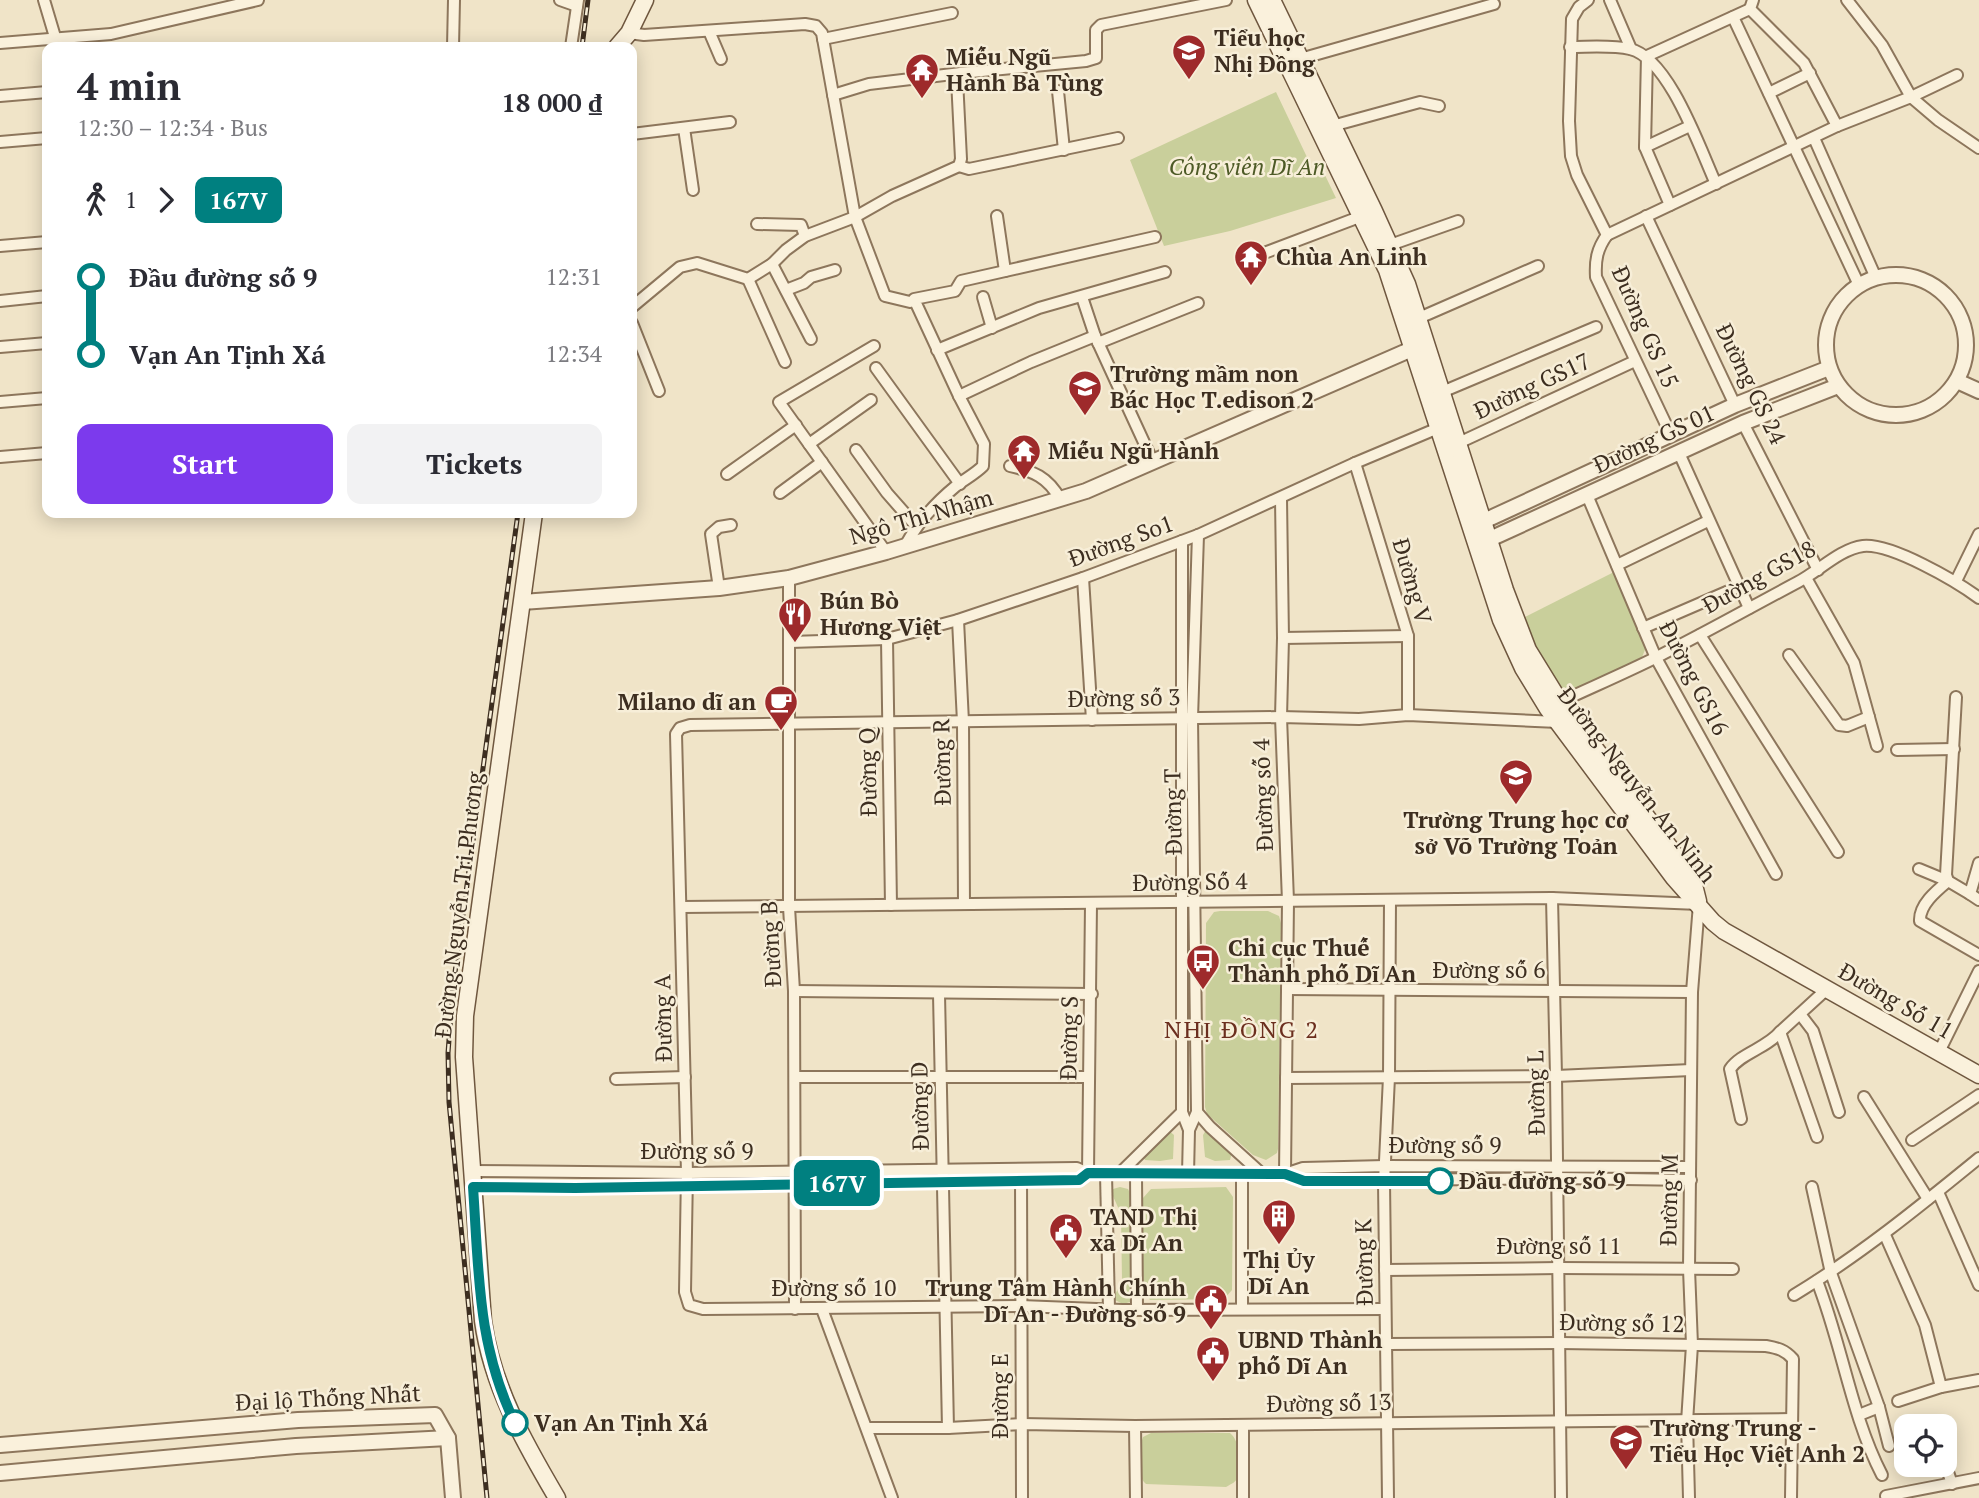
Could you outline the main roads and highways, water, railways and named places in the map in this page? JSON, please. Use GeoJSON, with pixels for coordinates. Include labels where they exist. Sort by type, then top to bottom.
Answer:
{"type":"FeatureCollection","features":[{"type":"Feature","properties":{"kind":"main road"},"geometry":{"type":"LineString","coordinates":[[621,42],[629,33],[645,0]]}},
{"type":"Feature","properties":{"kind":"main road","name":"Đường Nguyễn An Ninh"},"geometry":{"type":"LineString","coordinates":[[1256,0],[1368,214],[1390,245],[1419,318],[1420,345],[1484,542],[1507,634],[1523,668],[1555,711],[1692,877],[1699,904],[1724,931],[1790,967]]}},
{"type":"Feature","properties":{"kind":"main road","name":"Đường Nguyễn An Ninh"},"geometry":{"type":"LineString","coordinates":[[1272,0],[1332,126],[1368,214],[1387,270],[1442,393],[1446,425]]}},
{"type":"Feature","properties":{"kind":"main road","name":"Đường Nguyễn Tri Phương"},"geometry":{"type":"LineString","coordinates":[[533,518],[465,1016],[464,1057],[483,1321],[491,1365],[518,1428],[557,1498]]}},
{"type":"Feature","properties":{"kind":"main road","name":"Đường Số 11"},"geometry":{"type":"LineString","coordinates":[[1790,967],[1979,1075]]}},
{"type":"Feature","properties":{"kind":"railway"},"geometry":{"type":"LineString","coordinates":[[583,42],[588,0]]}},
{"type":"Feature","properties":{"kind":"railway"},"geometry":{"type":"LineString","coordinates":[[487,1498],[449,1102],[448,1053],[453,987],[517,518]]}},
{"type":"Feature","properties":{"kind":"place","name":"Tiểu học Nhị Đồng"},"geometry":{"type":"Point","coordinates":[1189,81]}},
{"type":"Feature","properties":{"kind":"place","name":"Miếu Ngũ Hành Bà Tùng"},"geometry":{"type":"Point","coordinates":[922,100]}},
{"type":"Feature","properties":{"kind":"place","name":"Chùa An Linh"},"geometry":{"type":"Point","coordinates":[1251,287]}},
{"type":"Feature","properties":{"kind":"place","name":"Trường mầm non Bác Học T.edison 2"},"geometry":{"type":"Point","coordinates":[1085,417]}},
{"type":"Feature","properties":{"kind":"place","name":"Miếu Ngũ Hành"},"geometry":{"type":"Point","coordinates":[1024,481]}},
{"type":"Feature","properties":{"kind":"place","name":"Bún Bò Hương Việt"},"geometry":{"type":"Point","coordinates":[795,644]}},
{"type":"Feature","properties":{"kind":"place","name":"Milano dĩ an"},"geometry":{"type":"Point","coordinates":[781,732]}},
{"type":"Feature","properties":{"kind":"place","name":"Trường Trung học cơ sở Võ Trường Toản"},"geometry":{"type":"Point","coordinates":[1516,806]}},
{"type":"Feature","properties":{"kind":"place","name":"Chi cục Thuế Thành phố Dĩ An"},"geometry":{"type":"Point","coordinates":[1203,991]}},
{"type":"Feature","properties":{"kind":"place","name":"Đầu đường số 9"},"geometry":{"type":"Point","coordinates":[1440,1181]}},
{"type":"Feature","properties":{"kind":"place","name":"Thị Ủy Dĩ An"},"geometry":{"type":"Point","coordinates":[1279,1246]}},
{"type":"Feature","properties":{"kind":"place","name":"TAND Thị xã Dĩ An"},"geometry":{"type":"Point","coordinates":[1066,1260]}},
{"type":"Feature","properties":{"kind":"place","name":"Trung Tâm Hành Chính Dĩ An - Đường số 9"},"geometry":{"type":"Point","coordinates":[1211,1331]}},
{"type":"Feature","properties":{"kind":"place","name":"UBND Thành phố Dĩ An"},"geometry":{"type":"Point","coordinates":[1213,1383]}},
{"type":"Feature","properties":{"kind":"place","name":"Vạn An Tịnh Xá"},"geometry":{"type":"Point","coordinates":[515,1423]}},
{"type":"Feature","properties":{"kind":"place","name":"Trường Trung - Tiểu Học Việt Anh 2"},"geometry":{"type":"Point","coordinates":[1626,1471]}},
{"type":"Feature","properties":{"kind":"district","name":"NHỊ ĐỒNG 2"},"geometry":{"type":"Point","coordinates":[1242,1030]}},
{"type":"Feature","properties":{"kind":"park label","name":"Công viên Dĩ An"},"geometry":{"type":"Point","coordinates":[1247,167]}}]}
